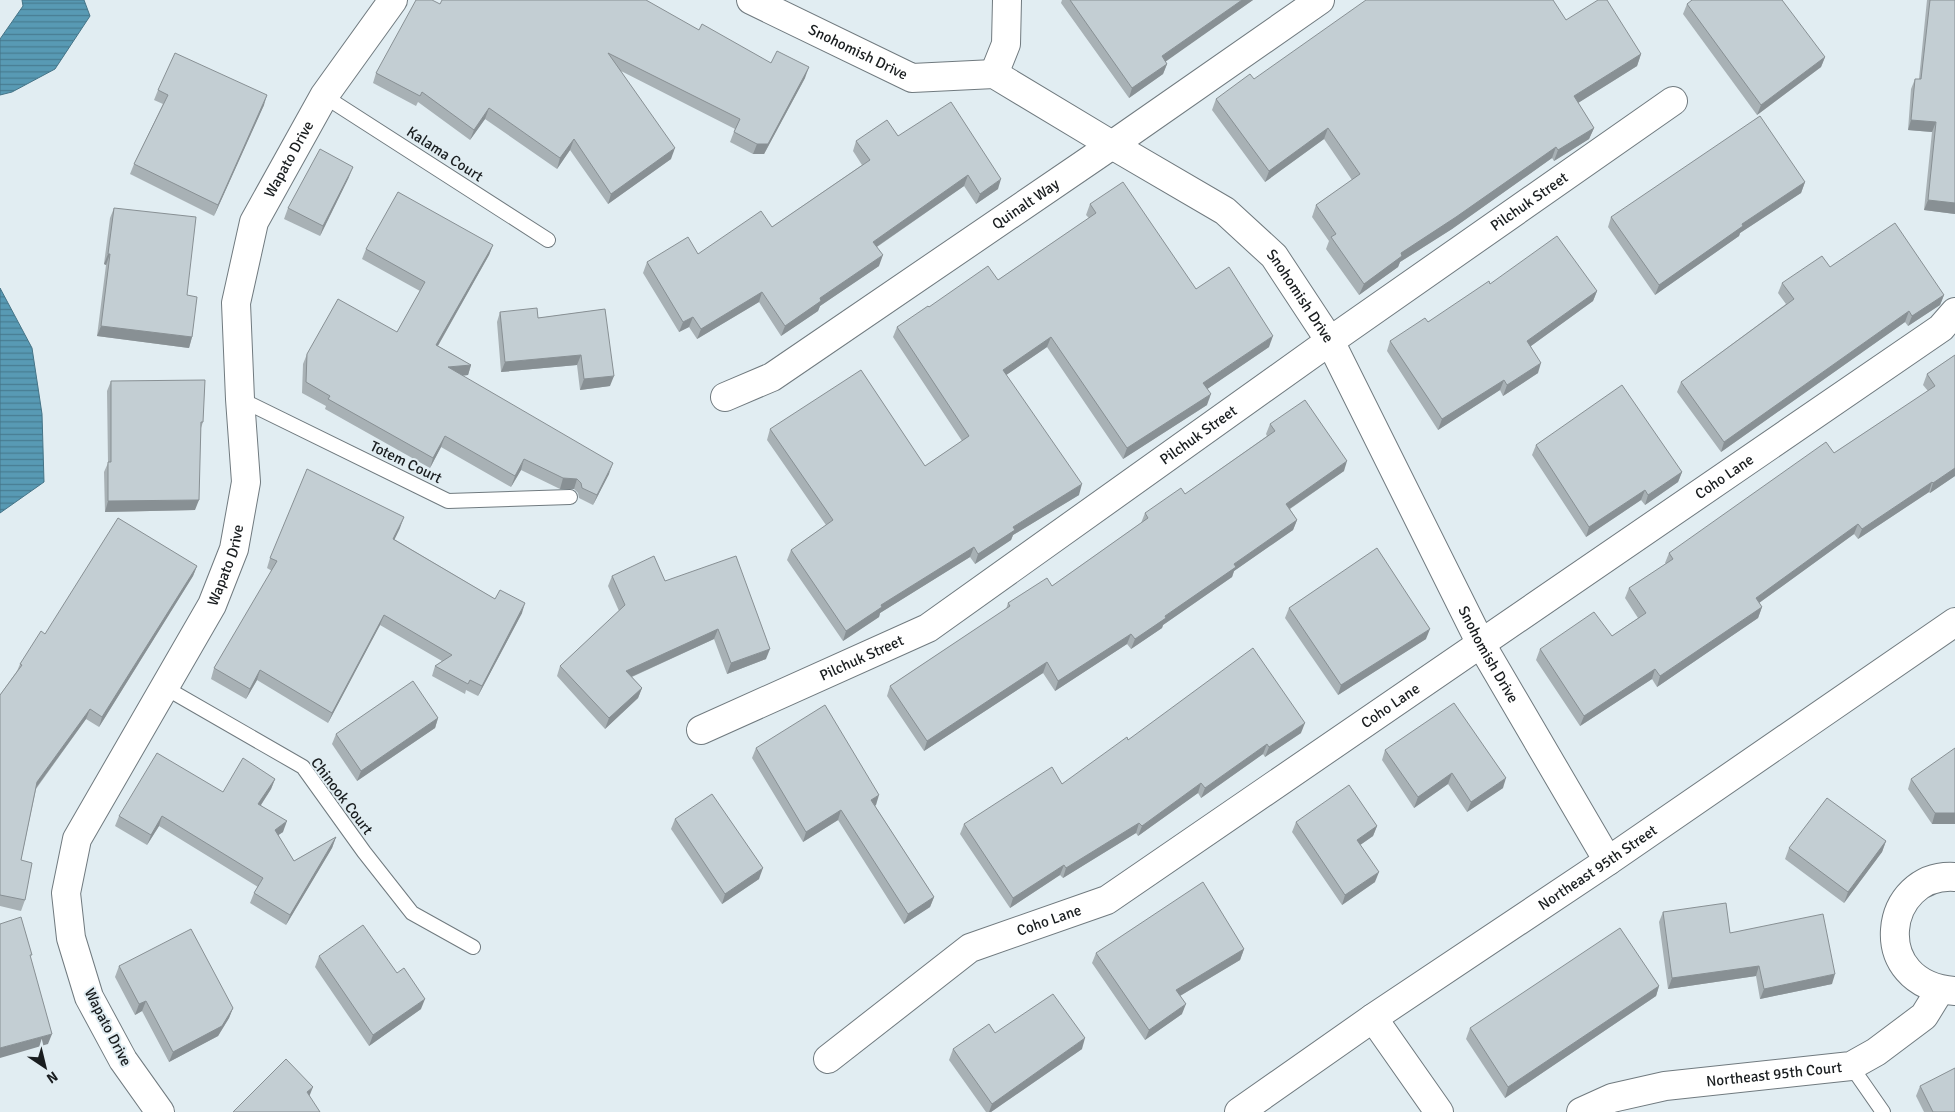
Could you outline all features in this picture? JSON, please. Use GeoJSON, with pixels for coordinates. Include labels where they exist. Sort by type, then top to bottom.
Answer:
{"type":"FeatureCollection","features":[{"type":"Feature","properties":{"kind":"street","name":"Wapato Drive"},"geometry":{"type":"LineString","coordinates":[[160,1112],[123,1060],[90,997],[71,938],[66,894],[77,839],[212,605],[234,549],[246,482],[236,303],[254,222],[324,96],[393,0]]}},
{"type":"Feature","properties":{"kind":"street","name":"Snohomish Drive"},"geometry":{"type":"LineString","coordinates":[[751,0],[912,78],[994,74],[1225,211],[1274,256],[1330,341],[1481,644],[1608,861]]}},
{"type":"Feature","properties":{"kind":"street"},"geometry":{"type":"LineString","coordinates":[[994,74],[1006,44],[1007,0]]}},
{"type":"Feature","properties":{"kind":"street","name":"Quinalt Way"},"geometry":{"type":"LineString","coordinates":[[725,397],[772,377],[1112,145],[1320,0]]}},
{"type":"Feature","properties":{"kind":"street","name":"Pilchuk Street"},"geometry":{"type":"LineString","coordinates":[[701,730],[928,628],[1330,341],[1673,102]]}},
{"type":"Feature","properties":{"kind":"street","name":"Coho Lane"},"geometry":{"type":"LineString","coordinates":[[828,1059],[970,948],[1107,900],[1481,644],[1948,320]]}},
{"type":"Feature","properties":{"kind":"street","name":"Northeast 95th Street"},"geometry":{"type":"LineString","coordinates":[[1239,1112],[1373,1018],[1608,861],[1955,622]]}},
{"type":"Feature","properties":{"kind":"street","name":"Northeast 95th Court"},"geometry":{"type":"LineString","coordinates":[[1581,1112],[1612,1098],[1666,1086],[1851,1066],[1876,1052],[1924,1016],[1947,991],[1924,985],[1911,975],[1902,962],[1896,946],[1894,930],[1898,914],[1906,899],[1918,888],[1932,880],[1955,877]]}},
{"type":"Feature","properties":{"kind":"street"},"geometry":{"type":"LineString","coordinates":[[1373,1018],[1439,1112]]}},
{"type":"Feature","properties":{"kind":"lane","name":"Kalama Court"},"geometry":{"type":"LineString","coordinates":[[324,96],[548,240]]}},
{"type":"Feature","properties":{"kind":"lane","name":"Totem Court"},"geometry":{"type":"LineString","coordinates":[[240,399],[448,501],[570,497]]}},
{"type":"Feature","properties":{"kind":"lane","name":"Chinook Court"},"geometry":{"type":"LineString","coordinates":[[164,687],[303,767],[364,852],[412,914],[473,947]]}},
{"type":"Feature","properties":{"kind":"lane"},"geometry":{"type":"LineString","coordinates":[[1851,1066],[1883,1112]]}},
{"type":"Feature","properties":{"kind":"water"},"geometry":{"type":"Polygon","coordinates":[[[22,0],[84,0],[90,16],[55,69],[12,92],[0,95],[0,39],[23,6],[22,0]]]}},
{"type":"Feature","properties":{"kind":"water"},"geometry":{"type":"Polygon","coordinates":[[[0,288],[32,348],[42,414],[44,482],[0,513],[0,288]]]}},
{"type":"Feature","properties":{"kind":"building"},"geometry":{"type":"Polygon","coordinates":[[[416,0],[432,0],[440,4],[442,0],[646,0],[699,30],[702,24],[771,63],[777,51],[809,67],[768,144],[757,144],[734,132],[740,119],[608,53],[675,148],[611,194],[574,139],[560,158],[489,108],[474,130],[422,92],[420,96],[376,73],[416,0]]]}},
{"type":"Feature","properties":{"kind":"building"},"geometry":{"type":"Polygon","coordinates":[[[1070,0],[1242,0],[1162,56],[1167,64],[1132,88],[1070,0]]]}},
{"type":"Feature","properties":{"kind":"building"},"geometry":{"type":"Polygon","coordinates":[[[1366,0],[1553,0],[1566,20],[1598,0],[1607,0],[1641,54],[1574,96],[1594,128],[1558,150],[1556,147],[1401,253],[1402,256],[1364,284],[1331,237],[1336,234],[1316,205],[1360,174],[1328,128],[1269,171],[1216,99],[1250,74],[1254,79],[1366,0]]]}},
{"type":"Feature","properties":{"kind":"building"},"geometry":{"type":"Polygon","coordinates":[[[1692,0],[1782,0],[1825,57],[1761,105],[1687,4],[1692,0]]]}},
{"type":"Feature","properties":{"kind":"building"},"geometry":{"type":"Polygon","coordinates":[[[1930,0],[1955,0],[1955,203],[1928,200],[1936,122],[1911,120],[1915,79],[1921,79],[1930,0]]]}},
{"type":"Feature","properties":{"kind":"building"},"geometry":{"type":"Polygon","coordinates":[[[175,53],[267,95],[218,205],[134,164],[168,95],[158,90],[175,53]]]}},
{"type":"Feature","properties":{"kind":"building"},"geometry":{"type":"Polygon","coordinates":[[[951,102],[1001,179],[980,194],[968,175],[873,242],[883,255],[820,298],[821,301],[785,326],[762,292],[701,329],[693,317],[683,322],[647,262],[688,237],[698,254],[761,211],[772,227],[870,160],[856,141],[887,120],[898,136],[951,102]]]}},
{"type":"Feature","properties":{"kind":"building"},"geometry":{"type":"Polygon","coordinates":[[[1760,116],[1805,182],[1742,224],[1743,226],[1659,285],[1611,217],[1760,116]]]}},
{"type":"Feature","properties":{"kind":"building"},"geometry":{"type":"Polygon","coordinates":[[[320,149],[353,167],[323,226],[288,208],[320,149]]]}},
{"type":"Feature","properties":{"kind":"building"},"geometry":{"type":"Polygon","coordinates":[[[1123,182],[1196,289],[1229,267],[1273,336],[1203,383],[1211,394],[1127,448],[1051,337],[1003,370],[1082,484],[1013,527],[1015,530],[978,554],[974,547],[881,605],[882,607],[846,631],[791,550],[833,520],[770,429],[861,370],[925,466],[969,436],[897,327],[988,266],[998,280],[1096,213],[1090,204],[1123,182]]]}},
{"type":"Feature","properties":{"kind":"building"},"geometry":{"type":"Polygon","coordinates":[[[398,192],[493,245],[436,345],[471,365],[448,367],[613,463],[597,495],[582,488],[581,483],[577,479],[563,478],[524,459],[515,476],[445,436],[433,458],[328,399],[330,396],[306,382],[307,354],[338,299],[397,332],[425,282],[366,249],[398,192]]]}},
{"type":"Feature","properties":{"kind":"building"},"geometry":{"type":"Polygon","coordinates":[[[114,208],[196,217],[187,295],[197,297],[192,337],[101,326],[114,208]]]}},
{"type":"Feature","properties":{"kind":"building"},"geometry":{"type":"Polygon","coordinates":[[[1895,223],[1944,295],[1912,316],[1909,311],[1724,442],[1681,382],[1794,299],[1782,283],[1822,256],[1830,267],[1895,223]]]}},
{"type":"Feature","properties":{"kind":"building"},"geometry":{"type":"Polygon","coordinates":[[[1557,236],[1597,291],[1527,341],[1541,363],[1507,385],[1504,380],[1442,419],[1390,341],[1425,318],[1428,322],[1489,281],[1490,284],[1557,236]]]}},
{"type":"Feature","properties":{"kind":"building"},"geometry":{"type":"Polygon","coordinates":[[[537,308],[538,318],[605,309],[614,376],[584,379],[581,355],[505,362],[500,312],[537,308]]]}},
{"type":"Feature","properties":{"kind":"building"},"geometry":{"type":"Polygon","coordinates":[[[1955,355],[1955,468],[1862,529],[1858,524],[1756,598],[1762,607],[1660,676],[1655,669],[1584,716],[1540,649],[1594,612],[1612,636],[1646,613],[1629,588],[1673,559],[1669,553],[1826,442],[1834,453],[1935,386],[1927,374],[1955,355]]]}},
{"type":"Feature","properties":{"kind":"building"},"geometry":{"type":"Polygon","coordinates":[[[205,380],[203,422],[201,422],[199,500],[108,501],[108,462],[111,462],[111,381],[205,380]]]}},
{"type":"Feature","properties":{"kind":"building"},"geometry":{"type":"Polygon","coordinates":[[[1622,385],[1682,472],[1648,495],[1645,490],[1589,527],[1536,445],[1622,385]]]}},
{"type":"Feature","properties":{"kind":"building"},"geometry":{"type":"Polygon","coordinates":[[[1305,400],[1347,461],[1286,504],[1297,520],[1234,564],[1236,567],[1135,639],[1131,634],[1058,681],[1047,662],[927,741],[890,686],[1010,606],[1008,603],[1047,578],[1052,586],[1148,518],[1145,513],[1181,488],[1185,494],[1275,431],[1270,424],[1305,400]]]}},
{"type":"Feature","properties":{"kind":"building"},"geometry":{"type":"Polygon","coordinates":[[[307,469],[404,517],[393,539],[495,599],[500,590],[525,603],[482,686],[470,680],[468,684],[435,666],[452,655],[384,615],[332,713],[260,670],[250,689],[214,668],[277,561],[270,558],[307,469]]]}},
{"type":"Feature","properties":{"kind":"building"},"geometry":{"type":"Polygon","coordinates":[[[118,518],[197,566],[102,717],[90,709],[37,782],[21,860],[32,863],[25,900],[0,895],[0,695],[22,665],[20,664],[41,631],[45,634],[118,518]]]}},
{"type":"Feature","properties":{"kind":"building"},"geometry":{"type":"Polygon","coordinates":[[[1377,548],[1430,629],[1341,685],[1289,608],[1377,548]]]}},
{"type":"Feature","properties":{"kind":"building"},"geometry":{"type":"Polygon","coordinates":[[[654,556],[665,581],[736,556],[770,649],[731,663],[718,629],[626,671],[642,688],[609,718],[560,666],[625,605],[612,576],[654,556]]]}},
{"type":"Feature","properties":{"kind":"building"},"geometry":{"type":"Polygon","coordinates":[[[1253,648],[1305,723],[1269,747],[1267,744],[1205,788],[1201,783],[1142,826],[1139,823],[1066,868],[1064,865],[1013,898],[964,824],[1052,767],[1062,784],[1127,737],[1128,740],[1253,648]]]}},
{"type":"Feature","properties":{"kind":"building"},"geometry":{"type":"Polygon","coordinates":[[[413,681],[438,718],[361,771],[336,734],[413,681]]]}},
{"type":"Feature","properties":{"kind":"building"},"geometry":{"type":"Polygon","coordinates":[[[1454,703],[1506,778],[1471,802],[1452,773],[1418,797],[1385,750],[1454,703]]]}},
{"type":"Feature","properties":{"kind":"building"},"geometry":{"type":"Polygon","coordinates":[[[825,705],[879,795],[871,800],[934,897],[908,914],[841,810],[806,832],[756,748],[825,705]]]}},
{"type":"Feature","properties":{"kind":"building"},"geometry":{"type":"Polygon","coordinates":[[[1955,748],[1955,813],[1935,813],[1911,779],[1955,748]]]}},
{"type":"Feature","properties":{"kind":"building"},"geometry":{"type":"Polygon","coordinates":[[[157,753],[223,792],[243,758],[275,779],[258,804],[287,821],[275,830],[294,861],[336,837],[290,915],[254,893],[263,878],[162,816],[151,835],[119,816],[157,753]]]}},
{"type":"Feature","properties":{"kind":"building"},"geometry":{"type":"Polygon","coordinates":[[[1349,785],[1377,826],[1357,840],[1379,872],[1345,895],[1296,822],[1349,785]]]}},
{"type":"Feature","properties":{"kind":"building"},"geometry":{"type":"Polygon","coordinates":[[[712,794],[763,868],[725,894],[675,819],[712,794]]]}},
{"type":"Feature","properties":{"kind":"building"},"geometry":{"type":"Polygon","coordinates":[[[1827,798],[1886,841],[1848,892],[1789,848],[1827,798]]]}},
{"type":"Feature","properties":{"kind":"building"},"geometry":{"type":"Polygon","coordinates":[[[1203,882],[1244,949],[1176,990],[1186,1004],[1149,1030],[1096,953],[1203,882]]]}},
{"type":"Feature","properties":{"kind":"building"},"geometry":{"type":"Polygon","coordinates":[[[1726,903],[1730,933],[1823,914],[1835,974],[1764,989],[1759,966],[1672,978],[1663,912],[1726,903]]]}},
{"type":"Feature","properties":{"kind":"building"},"geometry":{"type":"Polygon","coordinates":[[[21,917],[52,1034],[0,1048],[0,924],[21,917]]]}},
{"type":"Feature","properties":{"kind":"building"},"geometry":{"type":"Polygon","coordinates":[[[363,925],[397,973],[404,968],[425,999],[373,1035],[319,956],[363,925]]]}},
{"type":"Feature","properties":{"kind":"building"},"geometry":{"type":"Polygon","coordinates":[[[1620,928],[1659,986],[1508,1087],[1470,1028],[1620,928]]]}},
{"type":"Feature","properties":{"kind":"building"},"geometry":{"type":"Polygon","coordinates":[[[191,929],[233,1008],[222,1026],[173,1052],[146,1001],[139,1004],[119,966],[191,929]]]}},
{"type":"Feature","properties":{"kind":"building"},"geometry":{"type":"Polygon","coordinates":[[[1053,994],[1085,1038],[992,1104],[953,1049],[989,1024],[995,1033],[1053,994]]]}},
{"type":"Feature","properties":{"kind":"building"},"geometry":{"type":"Polygon","coordinates":[[[286,1059],[313,1087],[307,1092],[320,1112],[233,1112],[286,1059]]]}},
{"type":"Feature","properties":{"kind":"building"},"geometry":{"type":"Polygon","coordinates":[[[1955,1068],[1955,1112],[1933,1112],[1920,1086],[1955,1068]]]}}]}
